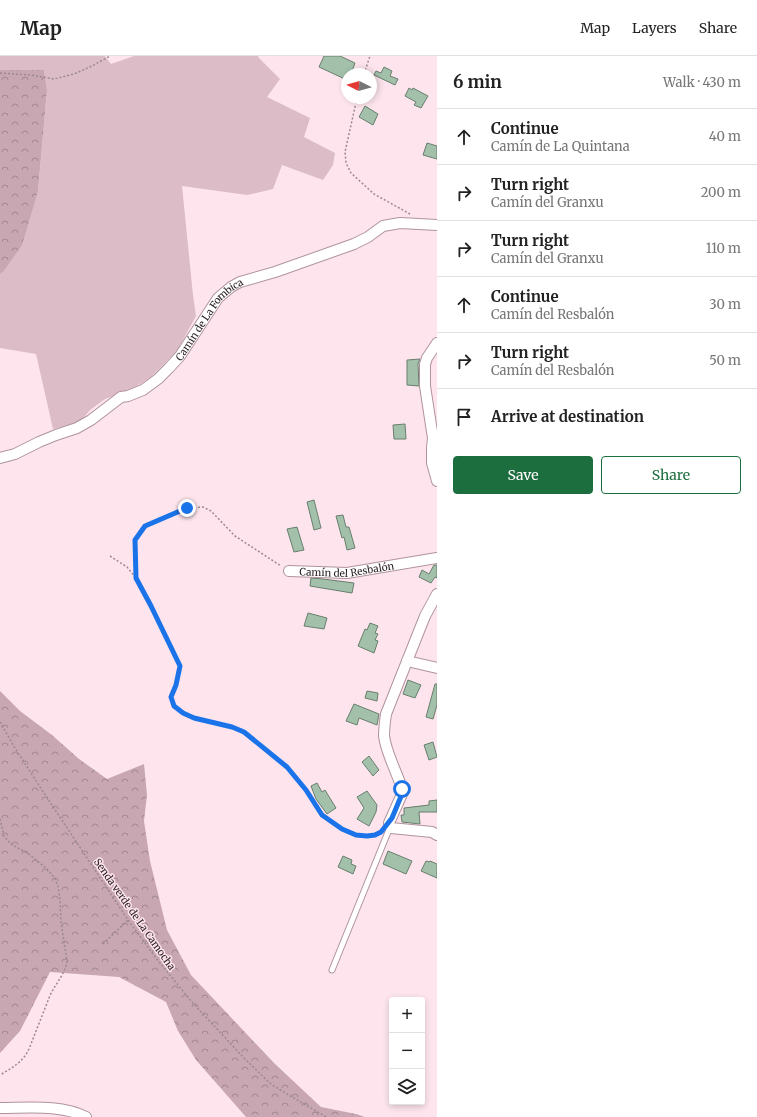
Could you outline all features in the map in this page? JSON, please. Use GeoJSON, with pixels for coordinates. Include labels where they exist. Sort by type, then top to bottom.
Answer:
{"type":"FeatureCollection","features":[{"type":"Feature","properties":{"kind":"street","name":"Camín de La Fombica"},"geometry":{"type":"LineString","coordinates":[[0,458],[15,454],[39,442],[77,428],[91,420],[121,397],[143,390],[163,374],[180,356],[218,298],[231,287],[240,282],[275,272],[354,244],[368,237],[383,226],[400,223],[437,225]]}},
{"type":"Feature","properties":{"kind":"street"},"geometry":{"type":"LineString","coordinates":[[437,343],[427,358],[425,364],[425,386],[433,438],[432,463],[437,481]]}},
{"type":"Feature","properties":{"kind":"street","name":"Camín del Resbalón"},"geometry":{"type":"LineString","coordinates":[[288,571],[347,573],[437,558]]}},
{"type":"Feature","properties":{"kind":"street"},"geometry":{"type":"LineString","coordinates":[[437,594],[425,616],[386,714],[384,736],[402,789],[402,794],[390,825],[432,832],[437,835]]}},
{"type":"Feature","properties":{"kind":"street"},"geometry":{"type":"LineString","coordinates":[[407,661],[437,668]]}},
{"type":"Feature","properties":{"kind":"street"},"geometry":{"type":"LineString","coordinates":[[0,1108],[68,1110],[86,1117]]}},
{"type":"Feature","properties":{"kind":"lane"},"geometry":{"type":"LineString","coordinates":[[332,970],[390,825]]}},
{"type":"Feature","properties":{"kind":"path"},"geometry":{"type":"LineString","coordinates":[[0,73],[31,75],[54,79],[74,74],[110,56]]}},
{"type":"Feature","properties":{"kind":"path"},"geometry":{"type":"LineString","coordinates":[[366,68],[370,56]]}},
{"type":"Feature","properties":{"kind":"path"},"geometry":{"type":"LineString","coordinates":[[356,104],[345,152],[346,163],[351,173],[374,194],[411,214]]}},
{"type":"Feature","properties":{"kind":"path","name":"Camín del Resbalón"},"geometry":{"type":"LineString","coordinates":[[136,578],[135,540],[145,526],[187,508],[203,507],[211,511],[234,536],[288,571]]}},
{"type":"Feature","properties":{"kind":"path"},"geometry":{"type":"LineString","coordinates":[[110,556],[127,568],[136,578],[180,666],[176,685],[171,697],[174,706],[183,713],[194,718],[232,727],[244,732],[287,767],[306,790],[322,815],[342,829],[356,835],[367,836],[375,835],[390,825]]}},
{"type":"Feature","properties":{"kind":"path","name":"Senda verde de La Camocha"},"geometry":{"type":"LineString","coordinates":[[0,722],[42,790],[128,920],[156,958],[191,1001],[272,1085],[326,1117]]}},
{"type":"Feature","properties":{"kind":"path"},"geometry":{"type":"LineString","coordinates":[[0,819],[4,836],[11,844],[30,856],[54,877],[58,886],[60,899],[61,922],[66,961],[66,968],[48,998],[30,1049],[26,1056],[19,1063],[0,1075]]}},
{"type":"Feature","properties":{"kind":"path"},"geometry":{"type":"LineString","coordinates":[[103,944],[128,920]]}},
{"type":"Feature","properties":{"kind":"shaded area"},"geometry":{"type":"Polygon","coordinates":[[[0,56],[105,56],[111,64],[134,56],[258,56],[280,79],[267,97],[310,118],[304,137],[335,153],[333,165],[323,180],[282,165],[273,189],[247,195],[182,186],[196,316],[177,351],[151,377],[131,390],[105,399],[90,410],[80,422],[53,429],[36,354],[0,348],[0,274],[3,272],[38,191],[47,90],[44,70],[0,70],[0,56]]]}},
{"type":"Feature","properties":{"kind":"green space"},"geometry":{"type":"Polygon","coordinates":[[[0,70],[44,70],[47,90],[38,191],[22,245],[0,274],[0,70]]]}},
{"type":"Feature","properties":{"kind":"green space"},"geometry":{"type":"Polygon","coordinates":[[[0,691],[20,711],[52,735],[79,759],[107,779],[144,764],[147,795],[144,821],[150,861],[167,930],[191,975],[274,1063],[321,1107],[365,1117],[246,1117],[196,1060],[178,1031],[166,1002],[119,977],[50,972],[20,1031],[0,1053],[0,691]]]}},
{"type":"Feature","properties":{"kind":"building"},"geometry":{"type":"Polygon","coordinates":[[[324,56],[340,56],[355,63],[353,68],[341,68],[341,77],[319,67],[324,56]]]}},
{"type":"Feature","properties":{"kind":"building"},"geometry":{"type":"Polygon","coordinates":[[[384,67],[392,71],[390,76],[398,79],[395,85],[377,76],[377,71],[381,73],[384,67]]]}},
{"type":"Feature","properties":{"kind":"building"},"geometry":{"type":"Polygon","coordinates":[[[409,88],[412,90],[413,88],[428,96],[421,108],[414,105],[416,102],[405,96],[409,88]]]}},
{"type":"Feature","properties":{"kind":"building"},"geometry":{"type":"Polygon","coordinates":[[[365,106],[378,114],[373,125],[359,117],[365,106]]]}},
{"type":"Feature","properties":{"kind":"building"},"geometry":{"type":"Polygon","coordinates":[[[427,143],[437,146],[437,159],[423,155],[427,143]]]}},
{"type":"Feature","properties":{"kind":"building"},"geometry":{"type":"Polygon","coordinates":[[[420,359],[418,364],[419,386],[407,385],[407,360],[420,359]]]}},
{"type":"Feature","properties":{"kind":"building"},"geometry":{"type":"Polygon","coordinates":[[[405,424],[406,439],[394,439],[393,425],[405,424]]]}},
{"type":"Feature","properties":{"kind":"building"},"geometry":{"type":"Polygon","coordinates":[[[314,500],[321,528],[314,530],[307,502],[314,500]]]}},
{"type":"Feature","properties":{"kind":"building"},"geometry":{"type":"Polygon","coordinates":[[[343,515],[346,527],[349,527],[355,548],[347,550],[336,516],[343,515]]]}},
{"type":"Feature","properties":{"kind":"building"},"geometry":{"type":"Polygon","coordinates":[[[297,527],[304,550],[294,552],[287,529],[297,527]]]}},
{"type":"Feature","properties":{"kind":"building"},"geometry":{"type":"Polygon","coordinates":[[[434,565],[437,565],[437,578],[435,577],[431,583],[419,577],[422,570],[429,574],[434,565]]]}},
{"type":"Feature","properties":{"kind":"building"},"geometry":{"type":"Polygon","coordinates":[[[311,578],[354,583],[352,593],[310,586],[311,578]]]}},
{"type":"Feature","properties":{"kind":"building"},"geometry":{"type":"Polygon","coordinates":[[[308,613],[327,618],[324,629],[304,626],[308,613]]]}},
{"type":"Feature","properties":{"kind":"building"},"geometry":{"type":"Polygon","coordinates":[[[370,623],[378,626],[375,633],[378,634],[375,640],[378,641],[374,653],[358,646],[365,629],[367,630],[370,623]]]}},
{"type":"Feature","properties":{"kind":"building"},"geometry":{"type":"Polygon","coordinates":[[[408,680],[421,685],[415,698],[403,694],[408,680]]]}},
{"type":"Feature","properties":{"kind":"building"},"geometry":{"type":"Polygon","coordinates":[[[435,684],[437,684],[437,705],[433,719],[426,717],[435,684]]]}},
{"type":"Feature","properties":{"kind":"building"},"geometry":{"type":"Polygon","coordinates":[[[367,691],[378,693],[377,701],[365,698],[367,691]]]}},
{"type":"Feature","properties":{"kind":"building"},"geometry":{"type":"Polygon","coordinates":[[[354,704],[379,714],[377,725],[359,718],[357,725],[346,721],[354,704]]]}},
{"type":"Feature","properties":{"kind":"building"},"geometry":{"type":"Polygon","coordinates":[[[433,742],[437,757],[429,760],[424,745],[433,742]]]}},
{"type":"Feature","properties":{"kind":"building"},"geometry":{"type":"Polygon","coordinates":[[[369,756],[379,770],[373,776],[362,762],[369,756]]]}},
{"type":"Feature","properties":{"kind":"building"},"geometry":{"type":"Polygon","coordinates":[[[317,783],[322,792],[325,790],[336,808],[327,814],[316,799],[311,786],[317,783]]]}},
{"type":"Feature","properties":{"kind":"building"},"geometry":{"type":"Polygon","coordinates":[[[367,791],[377,805],[376,812],[369,826],[357,819],[364,808],[357,797],[367,791]]]}},
{"type":"Feature","properties":{"kind":"building"},"geometry":{"type":"Polygon","coordinates":[[[437,800],[437,812],[419,812],[420,824],[402,822],[401,815],[404,815],[404,808],[429,805],[429,801],[437,800]]]}},
{"type":"Feature","properties":{"kind":"building"},"geometry":{"type":"Polygon","coordinates":[[[388,851],[412,861],[406,874],[383,864],[388,851]]]}},
{"type":"Feature","properties":{"kind":"building"},"geometry":{"type":"Polygon","coordinates":[[[343,856],[352,860],[351,864],[356,866],[353,874],[338,867],[343,856]]]}},
{"type":"Feature","properties":{"kind":"building"},"geometry":{"type":"Polygon","coordinates":[[[426,861],[437,864],[437,878],[421,871],[426,861]]]}},
{"type":"Feature","properties":{"kind":"route"},"geometry":{"type":"LineString","coordinates":[[187,508],[145,526],[135,540],[134,562],[136,578],[180,666],[176,685],[171,697],[174,706],[183,713],[194,718],[232,727],[244,732],[287,767],[306,790],[322,815],[342,829],[356,835],[367,836],[375,835],[381,832],[392,818],[402,794],[402,789]]}}]}
